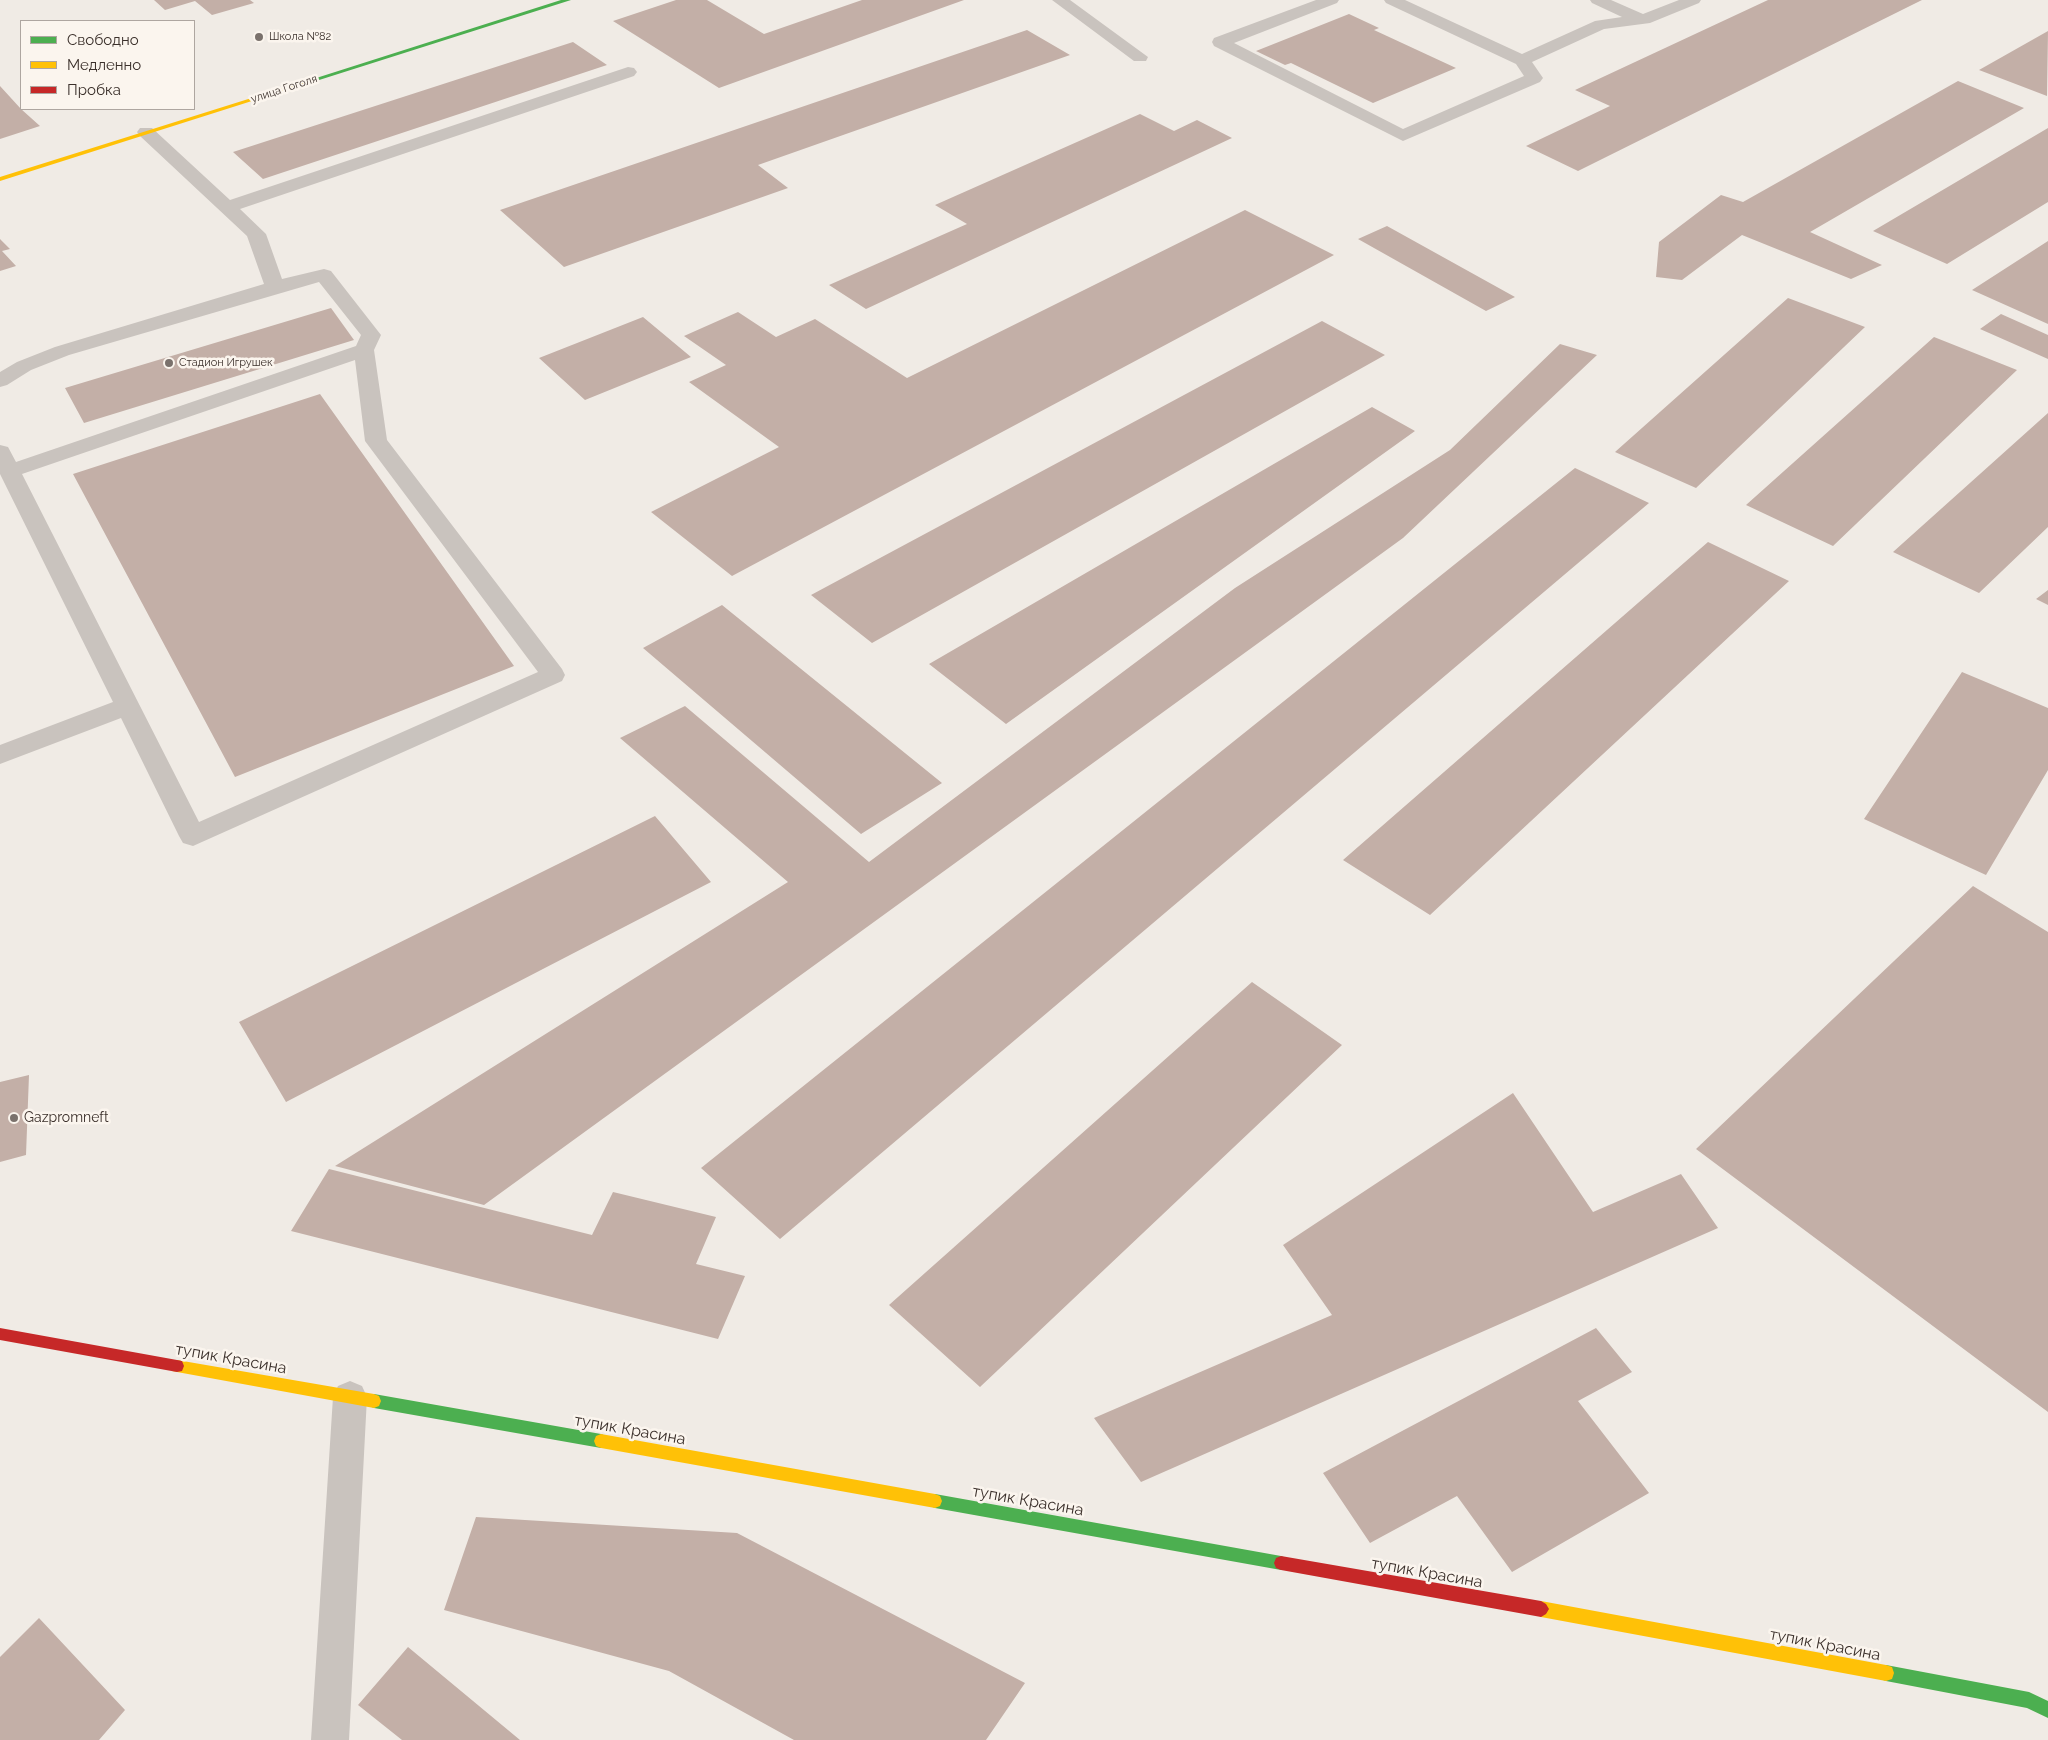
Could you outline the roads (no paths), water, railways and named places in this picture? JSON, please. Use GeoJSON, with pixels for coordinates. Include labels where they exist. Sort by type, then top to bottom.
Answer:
{"type":"FeatureCollection","features":[{"type":"Feature","properties":{"kind":"street","name":"улица Гоголя"},"geometry":{"type":"LineString","coordinates":[[0,179],[568,0]]}},
{"type":"Feature","properties":{"kind":"street","name":"тупик Красина"},"geometry":{"type":"LineString","coordinates":[[0,1334],[1618,1623],[2029,1700],[2048,1710]]}},
{"type":"Feature","properties":{"kind":"lane"},"geometry":{"type":"LineString","coordinates":[[1060,0],[1140,57]]}},
{"type":"Feature","properties":{"kind":"lane"},"geometry":{"type":"LineString","coordinates":[[1331,0],[1220,42],[1402,136],[1534,78],[1522,60],[1392,0]]}},
{"type":"Feature","properties":{"kind":"lane"},"geometry":{"type":"LineString","coordinates":[[1598,0],[1644,20]]}},
{"type":"Feature","properties":{"kind":"lane"},"geometry":{"type":"LineString","coordinates":[[1522,60],[1601,24],[1644,20],[1693,0]]}},
{"type":"Feature","properties":{"kind":"lane"},"geometry":{"type":"LineString","coordinates":[[228,207],[628,72]]}},
{"type":"Feature","properties":{"kind":"lane"},"geometry":{"type":"LineString","coordinates":[[146,132],[256,234],[275,287]]}},
{"type":"Feature","properties":{"kind":"lane"},"geometry":{"type":"LineString","coordinates":[[0,381],[24,366],[62,351],[275,287],[324,275],[371,335],[364,350],[376,441],[553,675],[193,836],[5,461],[364,350]]}},
{"type":"Feature","properties":{"kind":"lane"},"geometry":{"type":"LineString","coordinates":[[0,755],[128,706]]}},
{"type":"Feature","properties":{"kind":"lane"},"geometry":{"type":"LineString","coordinates":[[330,1740],[350,1397]]}},
{"type":"Feature","properties":{"kind":"place","name":"Школа №82"},"geometry":{"type":"Point","coordinates":[259,37]}},
{"type":"Feature","properties":{"kind":"place","name":"Стадион Игрушек"},"geometry":{"type":"Point","coordinates":[169,363]}},
{"type":"Feature","properties":{"kind":"place","name":"Gazpromneft"},"geometry":{"type":"Point","coordinates":[14,1118]}}]}
